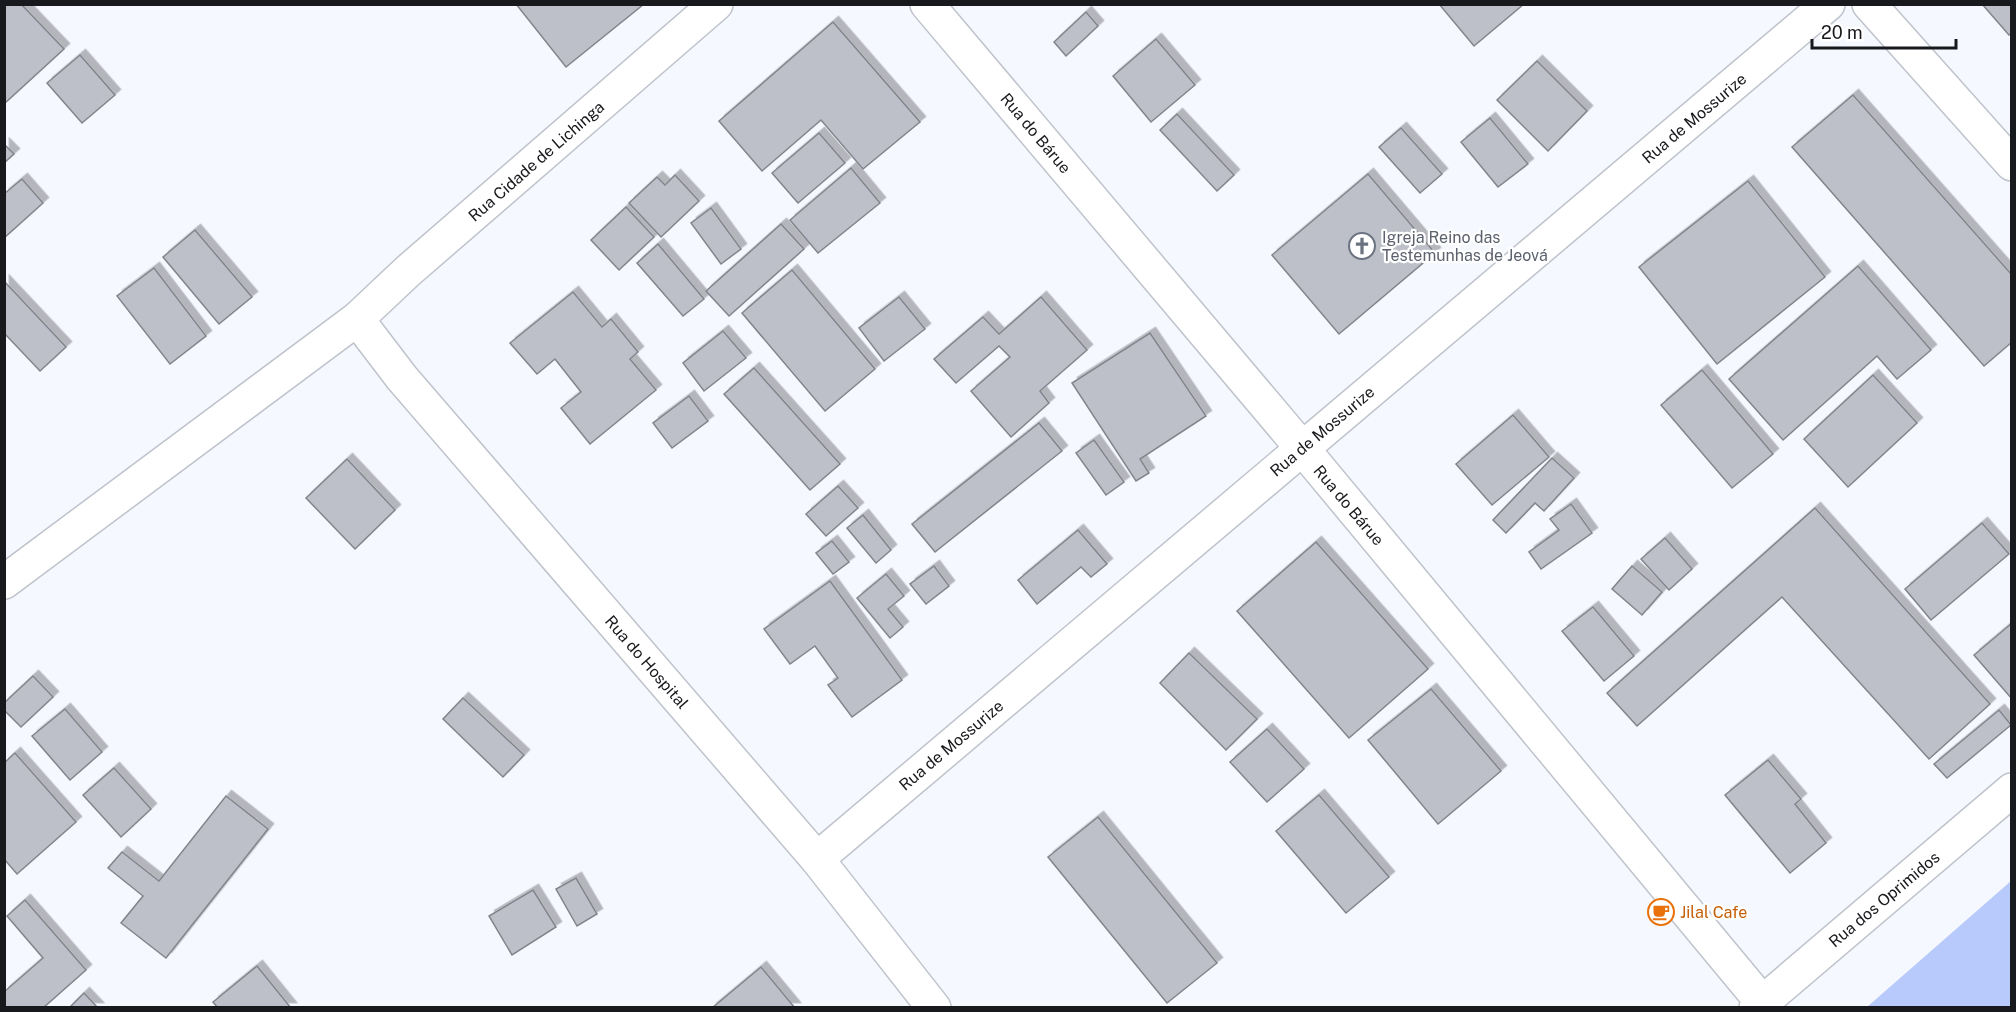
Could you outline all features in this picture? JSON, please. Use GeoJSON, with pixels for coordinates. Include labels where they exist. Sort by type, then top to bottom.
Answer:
{"type":"FeatureCollection","features":[{"type":"Feature","properties":{"kind":"street","name":"Rua Cidade de Lichinga"},"geometry":{"type":"LineString","coordinates":[[4,582],[357,319],[408,271],[716,4]]}},
{"type":"Feature","properties":{"kind":"street","name":"Rua do Bárue"},"geometry":{"type":"LineString","coordinates":[[927,4],[1302,448],[1762,1006]]}},
{"type":"Feature","properties":{"kind":"street","name":"Rua de Mossurize"},"geometry":{"type":"LineString","coordinates":[[817,859],[1828,4]]}},
{"type":"Feature","properties":{"kind":"street"},"geometry":{"type":"LineString","coordinates":[[1869,4],[2012,164]]}},
{"type":"Feature","properties":{"kind":"street","name":"Rua do Hospital"},"geometry":{"type":"LineString","coordinates":[[357,319],[402,378],[817,859],[934,1008]]}},
{"type":"Feature","properties":{"kind":"street","name":"Rua dos Oprimidos"},"geometry":{"type":"LineString","coordinates":[[1762,1006],[2012,790]]}},
{"type":"Feature","properties":{"kind":"shaded area"},"geometry":{"type":"Polygon","coordinates":[[[2011,881],[2011,1007],[1867,1007],[2011,881]]]}},
{"type":"Feature","properties":{"kind":"building"},"geometry":{"type":"Polygon","coordinates":[[[4,4],[21,4],[64,49],[5,103],[4,4]]]}},
{"type":"Feature","properties":{"kind":"building"},"geometry":{"type":"Polygon","coordinates":[[[516,4],[644,4],[566,67],[516,4]]]}},
{"type":"Feature","properties":{"kind":"building"},"geometry":{"type":"Polygon","coordinates":[[[1439,4],[1524,4],[1474,46],[1439,4]]]}},
{"type":"Feature","properties":{"kind":"building"},"geometry":{"type":"Polygon","coordinates":[[[1982,4],[2012,4],[2012,33],[2009,35],[1982,4]]]}},
{"type":"Feature","properties":{"kind":"building"},"geometry":{"type":"Polygon","coordinates":[[[1086,12],[1098,26],[1066,56],[1054,42],[1086,12]]]}},
{"type":"Feature","properties":{"kind":"building"},"geometry":{"type":"Polygon","coordinates":[[[833,22],[920,122],[863,169],[821,120],[762,171],[719,121],[833,22]]]}},
{"type":"Feature","properties":{"kind":"building"},"geometry":{"type":"Polygon","coordinates":[[[1156,39],[1195,85],[1151,122],[1113,76],[1156,39]]]}},
{"type":"Feature","properties":{"kind":"building"},"geometry":{"type":"Polygon","coordinates":[[[80,55],[115,95],[82,123],[47,83],[80,55]]]}},
{"type":"Feature","properties":{"kind":"building"},"geometry":{"type":"Polygon","coordinates":[[[1537,61],[1587,111],[1548,151],[1497,100],[1537,61]]]}},
{"type":"Feature","properties":{"kind":"building"},"geometry":{"type":"Polygon","coordinates":[[[1853,95],[2012,275],[2012,342],[1984,366],[1792,147],[1853,95]]]}},
{"type":"Feature","properties":{"kind":"building"},"geometry":{"type":"Polygon","coordinates":[[[1177,114],[1234,175],[1217,191],[1160,130],[1177,114]]]}},
{"type":"Feature","properties":{"kind":"building"},"geometry":{"type":"Polygon","coordinates":[[[1490,118],[1528,164],[1498,187],[1461,142],[1490,118]]]}},
{"type":"Feature","properties":{"kind":"building"},"geometry":{"type":"Polygon","coordinates":[[[1401,128],[1442,174],[1420,193],[1379,147],[1401,128]]]}},
{"type":"Feature","properties":{"kind":"building"},"geometry":{"type":"Polygon","coordinates":[[[819,133],[845,163],[798,203],[772,173],[819,133]]]}},
{"type":"Feature","properties":{"kind":"building"},"geometry":{"type":"Polygon","coordinates":[[[4,144],[14,154],[4,163],[4,144]]]}},
{"type":"Feature","properties":{"kind":"building"},"geometry":{"type":"Polygon","coordinates":[[[851,168],[880,203],[818,253],[790,220],[851,168]]]}},
{"type":"Feature","properties":{"kind":"building"},"geometry":{"type":"Polygon","coordinates":[[[1368,174],[1435,253],[1339,334],[1272,255],[1368,174]]]}},
{"type":"Feature","properties":{"kind":"building"},"geometry":{"type":"Polygon","coordinates":[[[675,175],[699,201],[661,237],[629,203],[657,177],[665,185],[675,175]]]}},
{"type":"Feature","properties":{"kind":"building"},"geometry":{"type":"Polygon","coordinates":[[[22,179],[43,203],[4,238],[4,194],[22,179]]]}},
{"type":"Feature","properties":{"kind":"building"},"geometry":{"type":"Polygon","coordinates":[[[1748,181],[1825,277],[1717,364],[1639,267],[1748,181]]]}},
{"type":"Feature","properties":{"kind":"building"},"geometry":{"type":"Polygon","coordinates":[[[626,207],[654,237],[619,270],[591,240],[626,207]]]}},
{"type":"Feature","properties":{"kind":"building"},"geometry":{"type":"Polygon","coordinates":[[[711,208],[741,249],[721,264],[691,223],[711,208]]]}},
{"type":"Feature","properties":{"kind":"building"},"geometry":{"type":"Polygon","coordinates":[[[781,224],[804,249],[729,316],[706,291],[781,224]]]}},
{"type":"Feature","properties":{"kind":"building"},"geometry":{"type":"Polygon","coordinates":[[[195,230],[252,297],[219,324],[163,257],[195,230]]]}},
{"type":"Feature","properties":{"kind":"building"},"geometry":{"type":"Polygon","coordinates":[[[658,244],[704,299],[683,316],[637,263],[658,244]]]}},
{"type":"Feature","properties":{"kind":"building"},"geometry":{"type":"Polygon","coordinates":[[[1858,266],[1931,350],[1897,379],[1877,356],[1783,440],[1729,379],[1858,266]]]}},
{"type":"Feature","properties":{"kind":"building"},"geometry":{"type":"Polygon","coordinates":[[[154,268],[206,336],[170,364],[117,296],[154,268]]]}},
{"type":"Feature","properties":{"kind":"building"},"geometry":{"type":"Polygon","coordinates":[[[792,270],[875,369],[825,411],[742,313],[792,270]]]}},
{"type":"Feature","properties":{"kind":"building"},"geometry":{"type":"Polygon","coordinates":[[[4,281],[66,347],[40,371],[4,333],[4,281]]]}},
{"type":"Feature","properties":{"kind":"building"},"geometry":{"type":"Polygon","coordinates":[[[573,292],[602,327],[611,319],[638,352],[630,359],[656,390],[590,444],[561,408],[581,392],[555,359],[537,374],[510,343],[573,292]]]}},
{"type":"Feature","properties":{"kind":"building"},"geometry":{"type":"Polygon","coordinates":[[[899,297],[925,329],[884,361],[859,328],[899,297]]]}},
{"type":"Feature","properties":{"kind":"building"},"geometry":{"type":"Polygon","coordinates":[[[1041,297],[1087,350],[1040,391],[1049,403],[1011,437],[971,391],[1010,357],[999,346],[956,383],[934,359],[983,317],[999,334],[1041,297]]]}},
{"type":"Feature","properties":{"kind":"building"},"geometry":{"type":"Polygon","coordinates":[[[723,331],[746,358],[704,391],[683,363],[723,331]]]}},
{"type":"Feature","properties":{"kind":"building"},"geometry":{"type":"Polygon","coordinates":[[[1150,333],[1206,416],[1140,459],[1149,473],[1136,481],[1072,383],[1150,333]]]}},
{"type":"Feature","properties":{"kind":"building"},"geometry":{"type":"Polygon","coordinates":[[[754,368],[840,464],[810,490],[724,394],[754,368]]]}},
{"type":"Feature","properties":{"kind":"building"},"geometry":{"type":"Polygon","coordinates":[[[1702,370],[1773,454],[1732,488],[1661,405],[1702,370]]]}},
{"type":"Feature","properties":{"kind":"building"},"geometry":{"type":"Polygon","coordinates":[[[1873,375],[1917,423],[1848,487],[1804,439],[1873,375]]]}},
{"type":"Feature","properties":{"kind":"building"},"geometry":{"type":"Polygon","coordinates":[[[689,396],[708,421],[672,448],[653,423],[689,396]]]}},
{"type":"Feature","properties":{"kind":"building"},"geometry":{"type":"Polygon","coordinates":[[[1513,415],[1549,457],[1492,505],[1456,464],[1513,415]]]}},
{"type":"Feature","properties":{"kind":"building"},"geometry":{"type":"Polygon","coordinates":[[[1039,423],[1062,451],[935,552],[912,524],[1039,423]]]}},
{"type":"Feature","properties":{"kind":"building"},"geometry":{"type":"Polygon","coordinates":[[[1094,440],[1124,482],[1106,495],[1076,453],[1094,440]]]}},
{"type":"Feature","properties":{"kind":"building"},"geometry":{"type":"Polygon","coordinates":[[[1552,458],[1574,478],[1544,511],[1535,503],[1506,533],[1493,520],[1552,458]]]}},
{"type":"Feature","properties":{"kind":"building"},"geometry":{"type":"Polygon","coordinates":[[[347,459],[395,510],[355,549],[306,498],[347,459]]]}},
{"type":"Feature","properties":{"kind":"building"},"geometry":{"type":"Polygon","coordinates":[[[838,486],[858,508],[826,536],[806,514],[838,486]]]}},
{"type":"Feature","properties":{"kind":"building"},"geometry":{"type":"Polygon","coordinates":[[[1571,504],[1592,533],[1541,569],[1529,552],[1559,530],[1550,519],[1571,504]]]}},
{"type":"Feature","properties":{"kind":"building"},"geometry":{"type":"Polygon","coordinates":[[[1815,508],[1990,704],[1929,759],[1782,597],[1637,726],[1607,693],[1815,508]]]}},
{"type":"Feature","properties":{"kind":"building"},"geometry":{"type":"Polygon","coordinates":[[[863,515],[891,550],[876,563],[847,528],[863,515]]]}},
{"type":"Feature","properties":{"kind":"building"},"geometry":{"type":"Polygon","coordinates":[[[1982,523],[2009,554],[1931,620],[1905,589],[1982,523]]]}},
{"type":"Feature","properties":{"kind":"building"},"geometry":{"type":"Polygon","coordinates":[[[1078,530],[1107,564],[1091,577],[1081,567],[1037,604],[1018,580],[1078,530]]]}},
{"type":"Feature","properties":{"kind":"building"},"geometry":{"type":"Polygon","coordinates":[[[1665,538],[1692,569],[1669,590],[1641,559],[1665,538]]]}},
{"type":"Feature","properties":{"kind":"building"},"geometry":{"type":"Polygon","coordinates":[[[832,541],[849,562],[833,574],[816,553],[832,541]]]}},
{"type":"Feature","properties":{"kind":"building"},"geometry":{"type":"Polygon","coordinates":[[[1316,542],[1428,669],[1349,738],[1237,611],[1316,542]]]}},
{"type":"Feature","properties":{"kind":"building"},"geometry":{"type":"Polygon","coordinates":[[[934,566],[949,586],[926,604],[910,584],[934,566]]]}},
{"type":"Feature","properties":{"kind":"building"},"geometry":{"type":"Polygon","coordinates":[[[1632,566],[1662,592],[1642,615],[1612,589],[1632,566]]]}},
{"type":"Feature","properties":{"kind":"building"},"geometry":{"type":"Polygon","coordinates":[[[886,574],[904,596],[888,609],[903,627],[890,638],[857,598],[886,574]]]}},
{"type":"Feature","properties":{"kind":"building"},"geometry":{"type":"Polygon","coordinates":[[[830,581],[902,680],[852,717],[828,685],[838,678],[815,646],[790,664],[764,629],[830,581]]]}},
{"type":"Feature","properties":{"kind":"building"},"geometry":{"type":"Polygon","coordinates":[[[1593,607],[1634,656],[1604,681],[1562,631],[1593,607]]]}},
{"type":"Feature","properties":{"kind":"building"},"geometry":{"type":"Polygon","coordinates":[[[2012,623],[2012,699],[1974,655],[2012,623]]]}},
{"type":"Feature","properties":{"kind":"building"},"geometry":{"type":"Polygon","coordinates":[[[1189,653],[1257,719],[1226,750],[1160,683],[1189,653]]]}},
{"type":"Feature","properties":{"kind":"building"},"geometry":{"type":"Polygon","coordinates":[[[33,676],[53,697],[21,727],[4,710],[4,703],[33,676]]]}},
{"type":"Feature","properties":{"kind":"building"},"geometry":{"type":"Polygon","coordinates":[[[1431,689],[1501,771],[1438,824],[1368,740],[1431,689]]]}},
{"type":"Feature","properties":{"kind":"building"},"geometry":{"type":"Polygon","coordinates":[[[463,698],[524,755],[503,777],[443,719],[463,698]]]}},
{"type":"Feature","properties":{"kind":"building"},"geometry":{"type":"Polygon","coordinates":[[[65,709],[102,752],[70,780],[32,736],[65,709]]]}},
{"type":"Feature","properties":{"kind":"building"},"geometry":{"type":"Polygon","coordinates":[[[1999,710],[2011,725],[1947,778],[1934,764],[1999,710]]]}},
{"type":"Feature","properties":{"kind":"building"},"geometry":{"type":"Polygon","coordinates":[[[1267,729],[1304,769],[1267,802],[1230,762],[1267,729]]]}},
{"type":"Feature","properties":{"kind":"building"},"geometry":{"type":"Polygon","coordinates":[[[15,753],[76,822],[17,874],[4,859],[4,763],[15,753]]]}},
{"type":"Feature","properties":{"kind":"building"},"geometry":{"type":"Polygon","coordinates":[[[1768,760],[1801,799],[1795,804],[1826,843],[1790,873],[1725,795],[1768,760]]]}},
{"type":"Feature","properties":{"kind":"building"},"geometry":{"type":"Polygon","coordinates":[[[114,768],[151,809],[121,837],[83,795],[114,768]]]}},
{"type":"Feature","properties":{"kind":"building"},"geometry":{"type":"Polygon","coordinates":[[[1319,795],[1389,877],[1346,913],[1276,831],[1319,795]]]}},
{"type":"Feature","properties":{"kind":"building"},"geometry":{"type":"Polygon","coordinates":[[[226,796],[268,829],[166,958],[121,923],[143,896],[108,868],[122,852],[159,881],[226,796]]]}},
{"type":"Feature","properties":{"kind":"building"},"geometry":{"type":"Polygon","coordinates":[[[1098,817],[1217,963],[1167,1003],[1048,857],[1098,817]]]}},
{"type":"Feature","properties":{"kind":"building"},"geometry":{"type":"Polygon","coordinates":[[[576,878],[597,914],[577,926],[556,889],[576,878]]]}},
{"type":"Feature","properties":{"kind":"building"},"geometry":{"type":"Polygon","coordinates":[[[533,890],[556,927],[512,955],[489,916],[533,890]]]}},
{"type":"Feature","properties":{"kind":"building"},"geometry":{"type":"Polygon","coordinates":[[[25,900],[86,970],[43,1008],[4,1008],[4,992],[43,958],[7,916],[25,900]]]}},
{"type":"Feature","properties":{"kind":"building"},"geometry":{"type":"Polygon","coordinates":[[[257,966],[291,1008],[218,1008],[213,1002],[257,966]]]}},
{"type":"Feature","properties":{"kind":"building"},"geometry":{"type":"Polygon","coordinates":[[[761,967],[795,1008],[712,1008],[761,967]]]}},
{"type":"Feature","properties":{"kind":"building"},"geometry":{"type":"Polygon","coordinates":[[[84,993],[98,1008],[69,1008],[84,993]]]}},
{"type":"Feature","properties":{"kind":"place","name":"Igreja Reino das Testemunhas de Jeová"},"geometry":{"type":"Point","coordinates":[1362,246]}},
{"type":"Feature","properties":{"kind":"place","name":"Jilal Cafe"},"geometry":{"type":"Point","coordinates":[1661,912]}}]}
